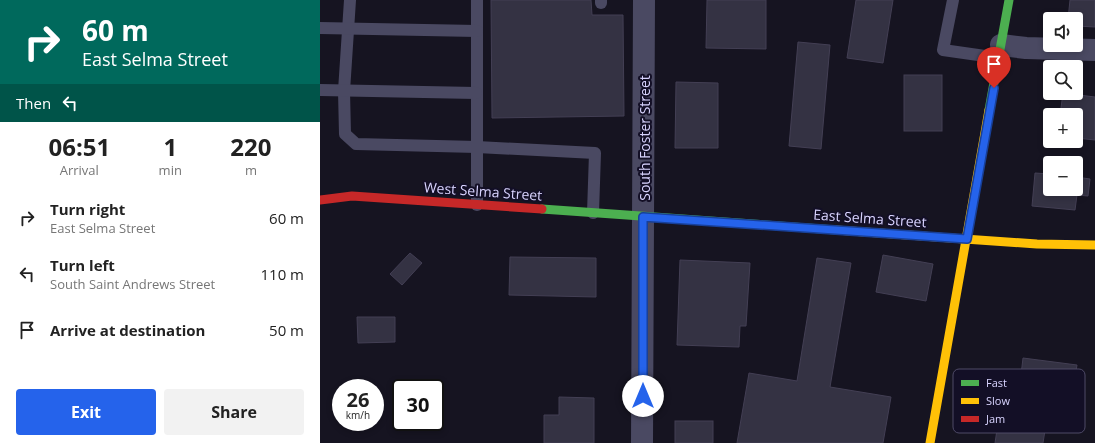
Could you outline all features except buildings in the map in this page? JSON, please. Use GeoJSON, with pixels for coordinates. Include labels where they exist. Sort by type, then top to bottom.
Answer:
{"type":"FeatureCollection","features":[{"type":"Feature","properties":{"kind":"street","name":"South Foster Street"},"geometry":{"type":"LineString","coordinates":[[642,443],[644,0]]}},
{"type":"Feature","properties":{"kind":"street"},"geometry":{"type":"LineString","coordinates":[[930,443],[1009,0]]}},
{"type":"Feature","properties":{"kind":"street"},"geometry":{"type":"LineString","coordinates":[[1000,52],[1026,48],[1095,50]]}},
{"type":"Feature","properties":{"kind":"street","name":"West Selma Street"},"geometry":{"type":"LineString","coordinates":[[320,200],[352,196],[643,217]]}},
{"type":"Feature","properties":{"kind":"street","name":"East Selma Street"},"geometry":{"type":"LineString","coordinates":[[643,217],[1037,244],[1095,245]]}},
{"type":"Feature","properties":{"kind":"lane"},"geometry":{"type":"LineString","coordinates":[[350,0],[344,91],[345,134],[356,144],[477,147],[595,153],[593,213]]}},
{"type":"Feature","properties":{"kind":"lane"},"geometry":{"type":"LineString","coordinates":[[477,0],[477,205]]}},
{"type":"Feature","properties":{"kind":"lane"},"geometry":{"type":"LineString","coordinates":[[953,0],[944,50],[1000,52]]}},
{"type":"Feature","properties":{"kind":"lane"},"geometry":{"type":"LineString","coordinates":[[320,28],[477,30]]}},
{"type":"Feature","properties":{"kind":"lane"},"geometry":{"type":"LineString","coordinates":[[320,90],[476,93]]}},
{"type":"Feature","properties":{"kind":"traffic: fast"},"geometry":{"type":"LineString","coordinates":[[989,110],[1009,0]]}},
{"type":"Feature","properties":{"kind":"traffic: fast"},"geometry":{"type":"LineString","coordinates":[[542,209],[836,230]]}},
{"type":"Feature","properties":{"kind":"traffic: slow"},"geometry":{"type":"LineString","coordinates":[[930,443],[989,110]]}},
{"type":"Feature","properties":{"kind":"traffic: slow"},"geometry":{"type":"LineString","coordinates":[[836,230],[1037,244],[1095,245]]}},
{"type":"Feature","properties":{"kind":"traffic: jam"},"geometry":{"type":"LineString","coordinates":[[320,200],[352,196],[542,209]]}},
{"type":"Feature","properties":{"kind":"route"},"geometry":{"type":"LineString","coordinates":[[643,396],[643,217],[967,239],[994,88]]}}]}
